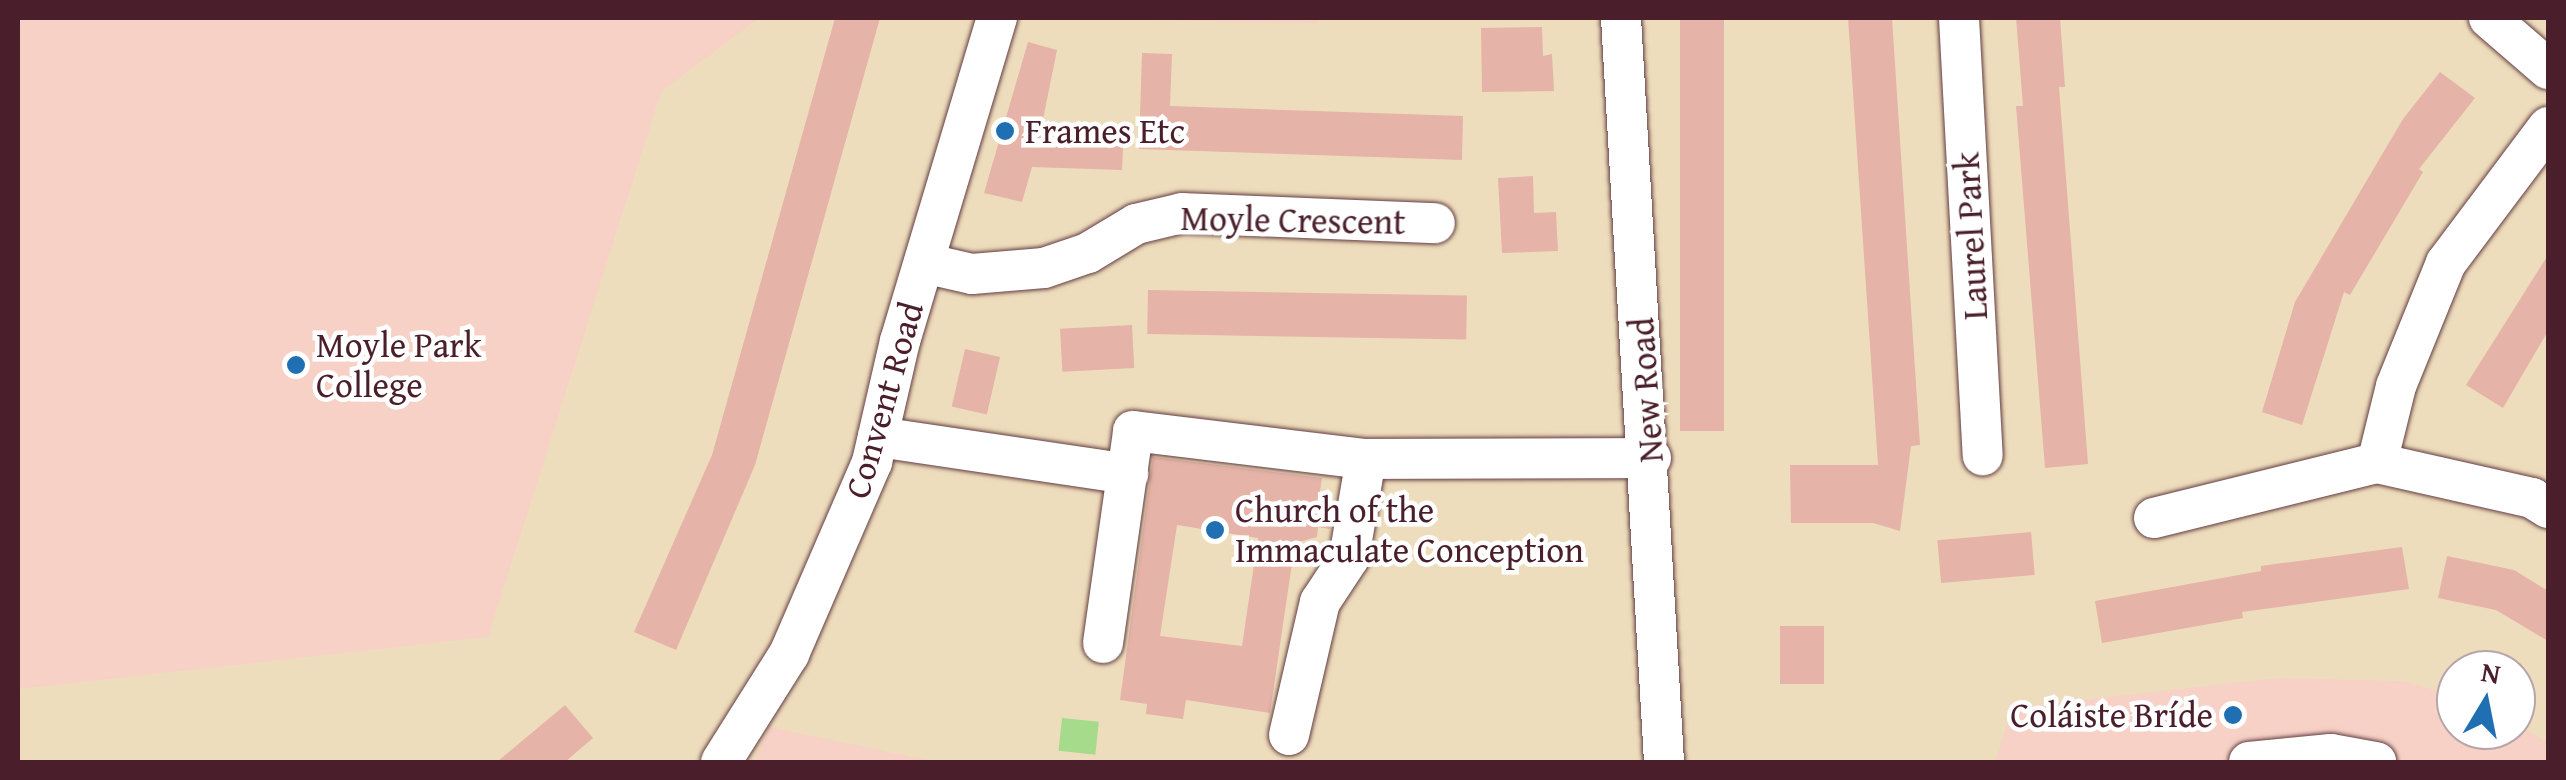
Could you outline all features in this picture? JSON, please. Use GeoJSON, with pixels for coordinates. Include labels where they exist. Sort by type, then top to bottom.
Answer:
{"type":"FeatureCollection","features":[{"type":"Feature","properties":{"kind":"street","name":"Convent Road"},"geometry":{"type":"LineString","coordinates":[[722,762],[820,589],[878,438],[924,263],[997,18]]}},
{"type":"Feature","properties":{"kind":"street","name":"New Road"},"geometry":{"type":"LineString","coordinates":[[1621,18],[1650,458],[1664,762]]}},
{"type":"Feature","properties":{"kind":"street","name":"Laurel Park"},"geometry":{"type":"LineString","coordinates":[[1959,18],[1983,455]]}},
{"type":"Feature","properties":{"kind":"street"},"geometry":{"type":"LineString","coordinates":[[2489,18],[2548,70]]}},
{"type":"Feature","properties":{"kind":"street"},"geometry":{"type":"LineString","coordinates":[[2376,463],[2396,386],[2446,263],[2548,127]]}},
{"type":"Feature","properties":{"kind":"street","name":"Moyle Crescent"},"geometry":{"type":"LineString","coordinates":[[924,263],[972,274],[1044,268],[1088,253],[1136,224],[1182,212],[1436,223]]}},
{"type":"Feature","properties":{"kind":"street"},"geometry":{"type":"LineString","coordinates":[[1103,642],[1133,431],[1366,459],[1650,458]]}},
{"type":"Feature","properties":{"kind":"street"},"geometry":{"type":"LineString","coordinates":[[878,438],[1128,474]]}},
{"type":"Feature","properties":{"kind":"street"},"geometry":{"type":"LineString","coordinates":[[1288,735],[1320,602],[1349,558],[1366,459]]}},
{"type":"Feature","properties":{"kind":"street"},"geometry":{"type":"LineString","coordinates":[[2154,518],[2376,463],[2514,493],[2548,508]]}},
{"type":"Feature","properties":{"kind":"street"},"geometry":{"type":"LineString","coordinates":[[2248,762],[2331,754],[2374,762]]}},
{"type":"Feature","properties":{"kind":"shaded area","name":"Moyle Park College"},"geometry":{"type":"Polygon","coordinates":[[[18,18],[759,18],[661,92],[488,637],[18,689],[18,18]]]}},
{"type":"Feature","properties":{"kind":"shaded area"},"geometry":{"type":"Polygon","coordinates":[[[1135,18],[1318,18],[1318,23],[1146,20],[1135,18]]]}},
{"type":"Feature","properties":{"kind":"shaded area","name":"Coláiste Bríde"},"geometry":{"type":"Polygon","coordinates":[[[2277,678],[2404,681],[2436,691],[2436,750],[2536,750],[2536,736],[2548,743],[2548,762],[1995,762],[2012,708],[2277,678]]]}},
{"type":"Feature","properties":{"kind":"shaded area"},"geometry":{"type":"Polygon","coordinates":[[[769,727],[937,762],[754,762],[769,727]]]}},
{"type":"Feature","properties":{"kind":"green space"},"geometry":{"type":"Polygon","coordinates":[[[1062,718],[1099,722],[1095,755],[1059,751],[1062,718]]]}},
{"type":"Feature","properties":{"kind":"building"},"geometry":{"type":"Polygon","coordinates":[[[835,18],[880,18],[755,465],[676,650],[634,632],[712,455],[835,18]]]}},
{"type":"Feature","properties":{"kind":"building"},"geometry":{"type":"Polygon","coordinates":[[[1680,18],[1724,18],[1724,431],[1680,431],[1680,18]]]}},
{"type":"Feature","properties":{"kind":"building"},"geometry":{"type":"Polygon","coordinates":[[[1848,18],[1892,18],[1920,445],[1911,446],[1900,531],[1873,523],[1791,523],[1790,465],[1878,465],[1848,18]]]}},
{"type":"Feature","properties":{"kind":"building"},"geometry":{"type":"Polygon","coordinates":[[[2016,18],[2060,18],[2065,87],[2059,87],[2088,464],[2045,468],[2016,106],[2023,106],[2016,18]]]}},
{"type":"Feature","properties":{"kind":"building"},"geometry":{"type":"Polygon","coordinates":[[[1542,27],[1543,56],[1552,54],[1554,91],[1482,92],[1481,28],[1542,27]]]}},
{"type":"Feature","properties":{"kind":"building"},"geometry":{"type":"Polygon","coordinates":[[[1028,42],[1057,50],[1042,124],[1124,126],[1122,170],[1032,167],[1022,202],[984,193],[1028,42]]]}},
{"type":"Feature","properties":{"kind":"building"},"geometry":{"type":"Polygon","coordinates":[[[1142,53],[1172,54],[1170,106],[1463,116],[1462,160],[1139,149],[1142,53]]]}},
{"type":"Feature","properties":{"kind":"building"},"geometry":{"type":"Polygon","coordinates":[[[2440,72],[2475,98],[2419,169],[2423,172],[2350,295],[2344,292],[2302,425],[2262,412],[2295,302],[2403,119],[2440,72]]]}},
{"type":"Feature","properties":{"kind":"building"},"geometry":{"type":"Polygon","coordinates":[[[1533,176],[1534,213],[1556,212],[1558,251],[1502,253],[1498,178],[1533,176]]]}},
{"type":"Feature","properties":{"kind":"building"},"geometry":{"type":"Polygon","coordinates":[[[2548,255],[2548,331],[2503,408],[2466,385],[2548,255]]]}},
{"type":"Feature","properties":{"kind":"building"},"geometry":{"type":"Polygon","coordinates":[[[1148,290],[1467,296],[1466,340],[1147,334],[1148,290]]]}},
{"type":"Feature","properties":{"kind":"building"},"geometry":{"type":"Polygon","coordinates":[[[1132,325],[1134,368],[1062,372],[1060,329],[1132,325]]]}},
{"type":"Feature","properties":{"kind":"building"},"geometry":{"type":"Polygon","coordinates":[[[965,349],[1000,357],[987,415],[952,406],[965,349]]]}},
{"type":"Feature","properties":{"kind":"building"},"geometry":{"type":"Polygon","coordinates":[[[1153,457],[1322,478],[1319,498],[1334,501],[1330,529],[1318,527],[1317,537],[1295,543],[1270,713],[1186,700],[1183,719],[1146,714],[1147,704],[1120,700],[1153,457]],[[1177,525],[1160,636],[1242,646],[1258,538],[1177,525]]]}},
{"type":"Feature","properties":{"kind":"building"},"geometry":{"type":"Polygon","coordinates":[[[2031,532],[2035,575],[1941,583],[1937,540],[2031,532]]]}},
{"type":"Feature","properties":{"kind":"building"},"geometry":{"type":"Polygon","coordinates":[[[2402,547],[2409,589],[2242,612],[2243,618],[2102,643],[2095,601],[2261,571],[2261,566],[2402,547]]]}},
{"type":"Feature","properties":{"kind":"building"},"geometry":{"type":"Polygon","coordinates":[[[2447,556],[2514,570],[2548,591],[2548,641],[2496,610],[2438,598],[2447,556]]]}},
{"type":"Feature","properties":{"kind":"building"},"geometry":{"type":"Polygon","coordinates":[[[1780,626],[1824,626],[1824,684],[1780,684],[1780,626]]]}},
{"type":"Feature","properties":{"kind":"building"},"geometry":{"type":"Polygon","coordinates":[[[565,705],[593,738],[565,762],[497,762],[565,705]]]}},
{"type":"Feature","properties":{"kind":"place","name":"Frames Etc"},"geometry":{"type":"Point","coordinates":[1005,131]}},
{"type":"Feature","properties":{"kind":"place","name":"Moyle Park College"},"geometry":{"type":"Point","coordinates":[296,365]}},
{"type":"Feature","properties":{"kind":"place","name":"Church of the Immaculate Conception"},"geometry":{"type":"Point","coordinates":[1215,530]}},
{"type":"Feature","properties":{"kind":"place","name":"Coláiste Bríde"},"geometry":{"type":"Point","coordinates":[2233,715]}}]}
